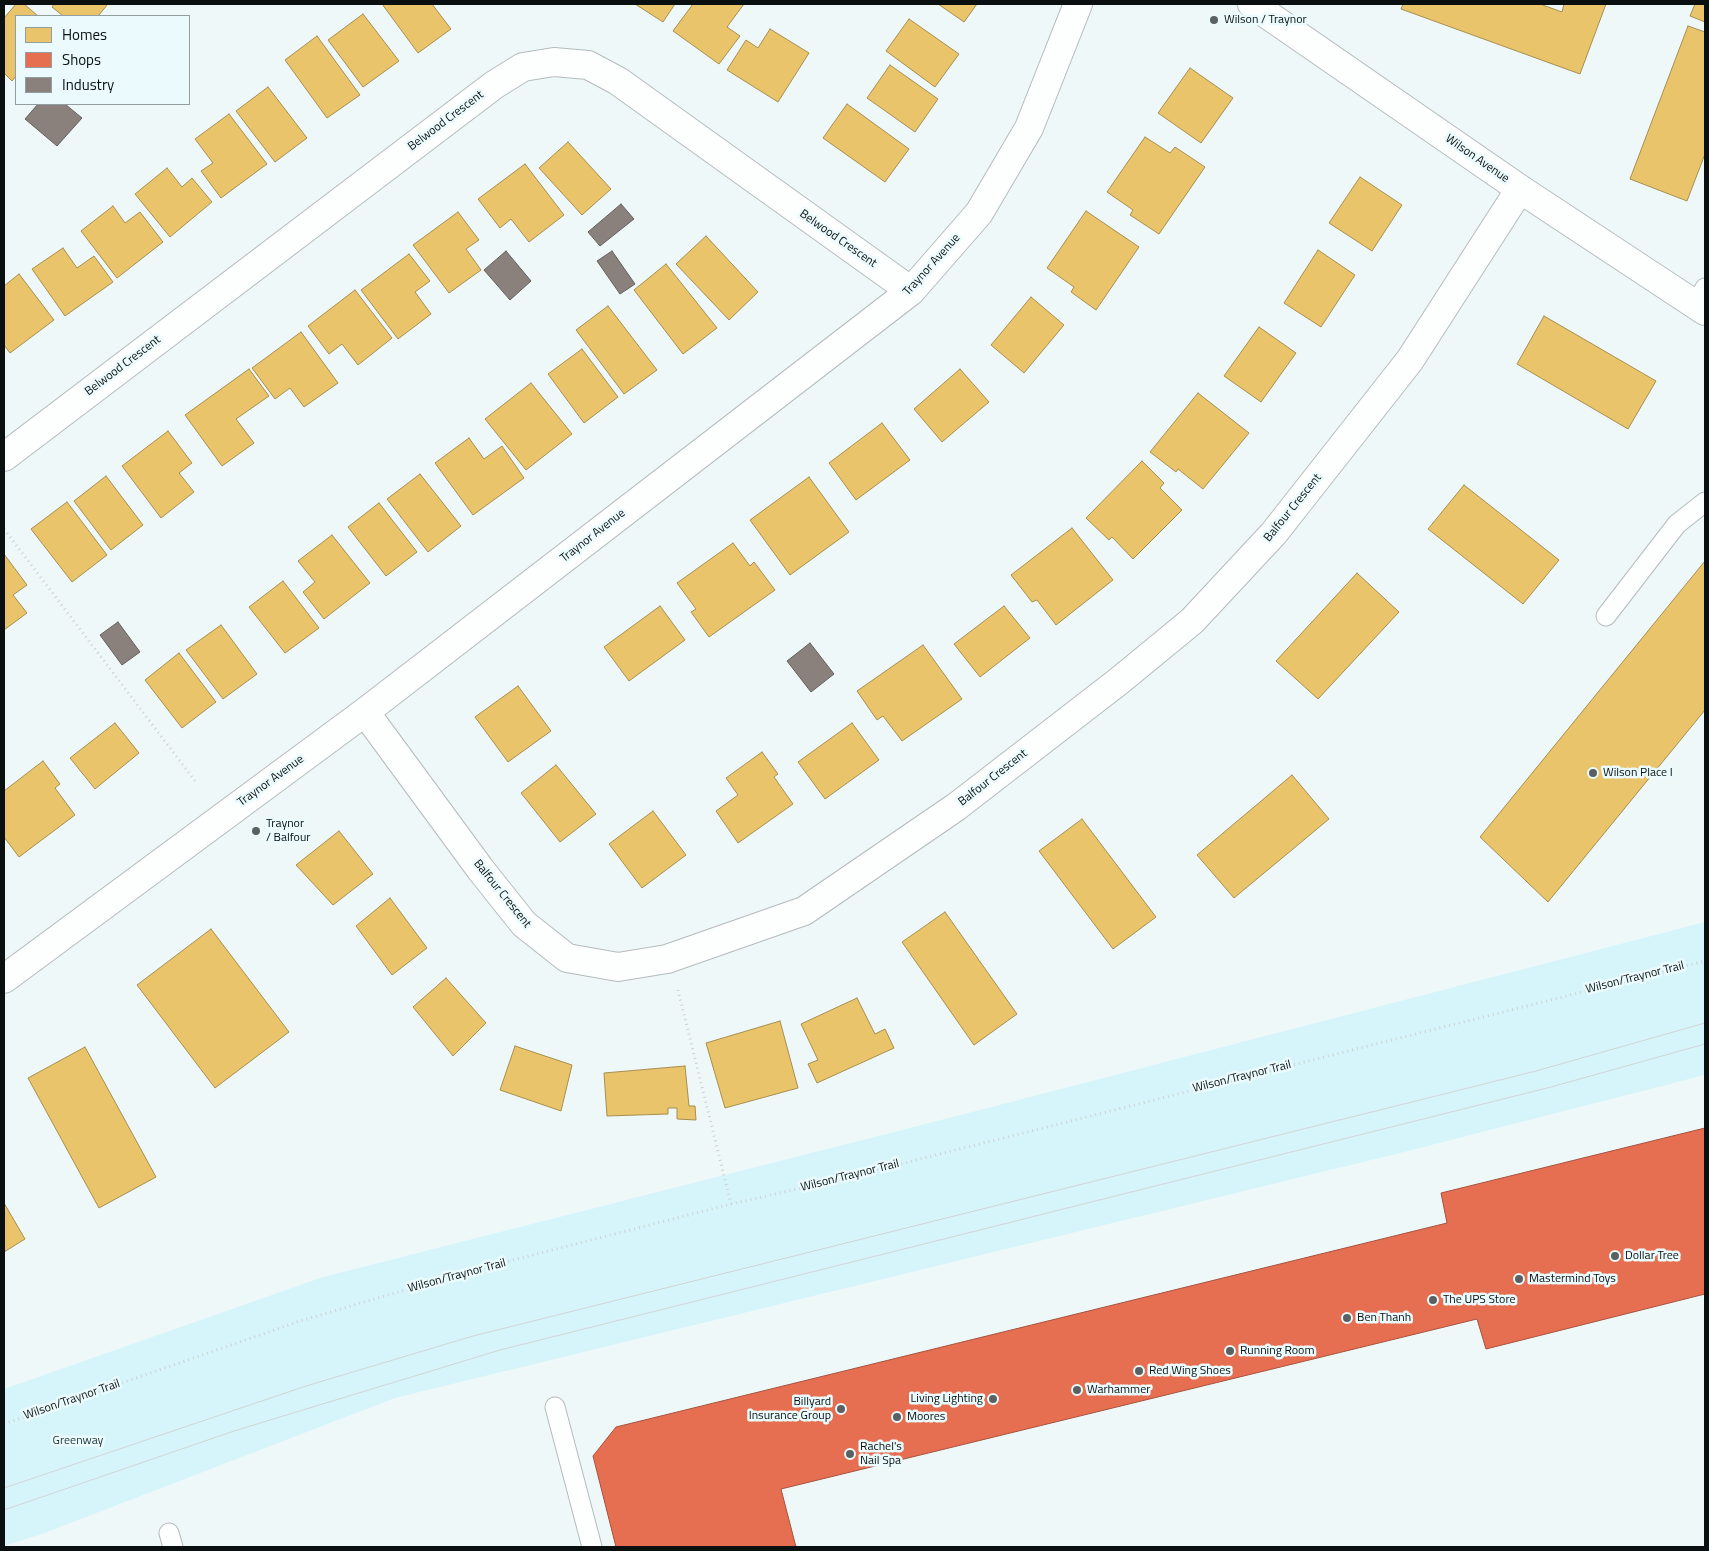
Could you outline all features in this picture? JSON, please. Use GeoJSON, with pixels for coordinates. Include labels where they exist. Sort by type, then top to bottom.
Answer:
{"type":"FeatureCollection","features":[{"type":"Feature","properties":{"kind":"street","name":"Traynor Avenue"},"geometry":{"type":"LineString","coordinates":[[4,979],[365,712],[912,291],[979,213],[1029,128],[1078,4]]}},
{"type":"Feature","properties":{"kind":"street","name":"Wilson Avenue"},"geometry":{"type":"LineString","coordinates":[[1252,4],[1520,189],[1702,301]]}},
{"type":"Feature","properties":{"kind":"street","name":"Belwood Crescent"},"geometry":{"type":"LineString","coordinates":[[4,457],[486,91],[523,67],[554,62],[588,65],[618,82],[912,291]]}},
{"type":"Feature","properties":{"kind":"street","name":"Balfour Crescent"},"geometry":{"type":"LineString","coordinates":[[365,712],[481,870],[524,924],[567,958],[618,966],[667,959],[804,911],[956,807],[1119,681],[1192,621],[1274,533],[1410,360],[1520,189]]}},
{"type":"Feature","properties":{"kind":"lane"},"geometry":{"type":"LineString","coordinates":[[1606,616],[1677,524],[1705,502]]}},
{"type":"Feature","properties":{"kind":"lane"},"geometry":{"type":"LineString","coordinates":[[556,1407],[592,1547]]}},
{"type":"Feature","properties":{"kind":"path"},"geometry":{"type":"LineString","coordinates":[[4,530],[195,781]]}},
{"type":"Feature","properties":{"kind":"path","name":"Wilson/Traynor Trail"},"geometry":{"type":"LineString","coordinates":[[4,1424],[297,1322],[460,1274],[731,1204],[855,1176],[1705,960]]}},
{"type":"Feature","properties":{"kind":"path"},"geometry":{"type":"LineString","coordinates":[[678,990],[731,1204]]}},
{"type":"Feature","properties":{"kind":"green space","name":"Greenway"},"geometry":{"type":"Polygon","coordinates":[[[1705,922],[1705,1075],[1400,1153],[395,1398],[42,1534],[4,1546],[4,1389],[323,1277],[945,1119],[1705,922]]]}},
{"type":"Feature","properties":{"kind":"building: Homes"},"geometry":{"type":"Polygon","coordinates":[[[16,4],[24,4],[37,15],[15,15],[15,77],[12,81],[4,73],[4,18],[16,4]]]}},
{"type":"Feature","properties":{"kind":"building: Homes"},"geometry":{"type":"Polygon","coordinates":[[[54,4],[108,4],[99,15],[62,15],[52,7],[54,4]]]}},
{"type":"Feature","properties":{"kind":"building: Homes"},"geometry":{"type":"Polygon","coordinates":[[[382,4],[432,4],[451,29],[418,53],[382,4]]]}},
{"type":"Feature","properties":{"kind":"building: Homes"},"geometry":{"type":"Polygon","coordinates":[[[635,4],[675,4],[663,22],[635,4]]]}},
{"type":"Feature","properties":{"kind":"building: Homes"},"geometry":{"type":"Polygon","coordinates":[[[693,4],[744,4],[727,27],[740,36],[719,64],[673,31],[693,4]]]}},
{"type":"Feature","properties":{"kind":"building: Homes"},"geometry":{"type":"Polygon","coordinates":[[[938,4],[977,4],[964,22],[938,4]]]}},
{"type":"Feature","properties":{"kind":"building: Homes"},"geometry":{"type":"Polygon","coordinates":[[[1403,4],[1540,4],[1562,12],[1564,4],[1606,4],[1580,74],[1401,9],[1403,4]]]}},
{"type":"Feature","properties":{"kind":"building: Homes"},"geometry":{"type":"Polygon","coordinates":[[[1695,4],[1705,4],[1705,22],[1690,16],[1695,4]]]}},
{"type":"Feature","properties":{"kind":"building: Homes"},"geometry":{"type":"Polygon","coordinates":[[[363,14],[399,61],[363,87],[328,40],[363,14]]]}},
{"type":"Feature","properties":{"kind":"building: Homes"},"geometry":{"type":"Polygon","coordinates":[[[909,19],[959,54],[935,87],[886,51],[909,19]]]}},
{"type":"Feature","properties":{"kind":"building: Homes"},"geometry":{"type":"Polygon","coordinates":[[[1688,26],[1705,32],[1705,154],[1687,201],[1630,179],[1688,26]]]}},
{"type":"Feature","properties":{"kind":"building: Homes"},"geometry":{"type":"Polygon","coordinates":[[[770,29],[809,53],[778,102],[727,70],[746,40],[758,48],[770,29]]]}},
{"type":"Feature","properties":{"kind":"building: Homes"},"geometry":{"type":"Polygon","coordinates":[[[317,36],[360,95],[327,118],[285,60],[317,36]]]}},
{"type":"Feature","properties":{"kind":"building: Homes"},"geometry":{"type":"Polygon","coordinates":[[[890,65],[938,99],[915,132],[867,98],[890,65]]]}},
{"type":"Feature","properties":{"kind":"building: Homes"},"geometry":{"type":"Polygon","coordinates":[[[1190,68],[1233,98],[1201,143],[1158,113],[1190,68]]]}},
{"type":"Feature","properties":{"kind":"building: Homes"},"geometry":{"type":"Polygon","coordinates":[[[268,87],[307,138],[275,162],[236,111],[268,87]]]}},
{"type":"Feature","properties":{"kind":"building: Homes"},"geometry":{"type":"Polygon","coordinates":[[[847,104],[909,149],[885,182],[823,138],[847,104]]]}},
{"type":"Feature","properties":{"kind":"building: Homes"},"geometry":{"type":"Polygon","coordinates":[[[229,114],[267,164],[221,198],[201,171],[213,163],[195,139],[229,114]]]}},
{"type":"Feature","properties":{"kind":"building: Homes"},"geometry":{"type":"Polygon","coordinates":[[[1145,137],[1170,153],[1175,147],[1205,167],[1159,234],[1130,215],[1133,210],[1107,192],[1145,137]]]}},
{"type":"Feature","properties":{"kind":"building: Homes"},"geometry":{"type":"Polygon","coordinates":[[[568,142],[611,189],[582,215],[539,168],[568,142]]]}},
{"type":"Feature","properties":{"kind":"building: Homes"},"geometry":{"type":"Polygon","coordinates":[[[525,164],[564,215],[529,242],[511,219],[500,228],[478,199],[525,164]]]}},
{"type":"Feature","properties":{"kind":"building: Homes"},"geometry":{"type":"Polygon","coordinates":[[[167,168],[182,187],[192,178],[212,202],[170,237],[135,194],[167,168]]]}},
{"type":"Feature","properties":{"kind":"building: Homes"},"geometry":{"type":"Polygon","coordinates":[[[1360,177],[1402,205],[1372,251],[1329,223],[1360,177]]]}},
{"type":"Feature","properties":{"kind":"building: Homes"},"geometry":{"type":"Polygon","coordinates":[[[113,206],[125,223],[140,212],[163,242],[117,278],[81,231],[113,206]]]}},
{"type":"Feature","properties":{"kind":"building: Homes"},"geometry":{"type":"Polygon","coordinates":[[[1086,211],[1139,247],[1096,310],[1071,292],[1074,287],[1047,268],[1086,211]]]}},
{"type":"Feature","properties":{"kind":"building: Homes"},"geometry":{"type":"Polygon","coordinates":[[[458,212],[479,240],[466,249],[481,270],[449,293],[413,245],[458,212]]]}},
{"type":"Feature","properties":{"kind":"building: Homes"},"geometry":{"type":"Polygon","coordinates":[[[706,236],[758,292],[729,320],[676,264],[706,236]]]}},
{"type":"Feature","properties":{"kind":"building: Homes"},"geometry":{"type":"Polygon","coordinates":[[[63,248],[77,268],[94,256],[113,282],[65,316],[32,269],[63,248]]]}},
{"type":"Feature","properties":{"kind":"building: Homes"},"geometry":{"type":"Polygon","coordinates":[[[1318,250],[1355,275],[1321,327],[1284,303],[1318,250]]]}},
{"type":"Feature","properties":{"kind":"building: Homes"},"geometry":{"type":"Polygon","coordinates":[[[409,254],[430,281],[415,292],[431,314],[398,339],[361,290],[409,254]]]}},
{"type":"Feature","properties":{"kind":"building: Homes"},"geometry":{"type":"Polygon","coordinates":[[[666,264],[717,328],[683,354],[634,290],[666,264]]]}},
{"type":"Feature","properties":{"kind":"building: Homes"},"geometry":{"type":"Polygon","coordinates":[[[19,274],[54,320],[10,353],[4,345],[4,286],[19,274]]]}},
{"type":"Feature","properties":{"kind":"building: Homes"},"geometry":{"type":"Polygon","coordinates":[[[355,290],[392,338],[358,365],[342,344],[329,354],[308,326],[355,290]]]}},
{"type":"Feature","properties":{"kind":"building: Homes"},"geometry":{"type":"Polygon","coordinates":[[[1031,297],[1064,325],[1024,373],[991,345],[1031,297]]]}},
{"type":"Feature","properties":{"kind":"building: Homes"},"geometry":{"type":"Polygon","coordinates":[[[608,306],[657,370],[624,394],[576,330],[608,306]]]}},
{"type":"Feature","properties":{"kind":"building: Homes"},"geometry":{"type":"Polygon","coordinates":[[[1544,316],[1656,381],[1628,429],[1517,364],[1544,316]]]}},
{"type":"Feature","properties":{"kind":"building: Homes"},"geometry":{"type":"Polygon","coordinates":[[[1259,327],[1296,353],[1261,402],[1224,376],[1259,327]]]}},
{"type":"Feature","properties":{"kind":"building: Homes"},"geometry":{"type":"Polygon","coordinates":[[[301,332],[338,383],[304,407],[290,388],[275,399],[252,368],[301,332]]]}},
{"type":"Feature","properties":{"kind":"building: Homes"},"geometry":{"type":"Polygon","coordinates":[[[582,349],[618,397],[584,423],[548,374],[582,349]]]}},
{"type":"Feature","properties":{"kind":"building: Homes"},"geometry":{"type":"Polygon","coordinates":[[[249,369],[269,396],[236,419],[254,443],[222,466],[185,415],[249,369]]]}},
{"type":"Feature","properties":{"kind":"building: Homes"},"geometry":{"type":"Polygon","coordinates":[[[960,369],[989,402],[942,442],[914,409],[960,369]]]}},
{"type":"Feature","properties":{"kind":"building: Homes"},"geometry":{"type":"Polygon","coordinates":[[[531,383],[572,434],[526,470],[485,419],[531,383]]]}},
{"type":"Feature","properties":{"kind":"building: Homes"},"geometry":{"type":"Polygon","coordinates":[[[1198,393],[1249,433],[1203,489],[1178,469],[1176,472],[1150,452],[1198,393]]]}},
{"type":"Feature","properties":{"kind":"building: Homes"},"geometry":{"type":"Polygon","coordinates":[[[882,423],[910,460],[856,500],[829,463],[882,423]]]}},
{"type":"Feature","properties":{"kind":"building: Homes"},"geometry":{"type":"Polygon","coordinates":[[[168,431],[192,463],[179,473],[194,492],[161,518],[122,466],[168,431]]]}},
{"type":"Feature","properties":{"kind":"building: Homes"},"geometry":{"type":"Polygon","coordinates":[[[469,438],[484,459],[502,446],[524,478],[473,515],[435,463],[469,438]]]}},
{"type":"Feature","properties":{"kind":"building: Homes"},"geometry":{"type":"Polygon","coordinates":[[[1142,461],[1164,483],[1160,488],[1182,510],[1133,559],[1112,537],[1109,540],[1086,518],[1142,461]]]}},
{"type":"Feature","properties":{"kind":"building: Homes"},"geometry":{"type":"Polygon","coordinates":[[[420,474],[461,526],[428,552],[387,499],[420,474]]]}},
{"type":"Feature","properties":{"kind":"building: Homes"},"geometry":{"type":"Polygon","coordinates":[[[106,476],[143,525],[111,550],[74,501],[106,476]]]}},
{"type":"Feature","properties":{"kind":"building: Homes"},"geometry":{"type":"Polygon","coordinates":[[[809,477],[849,532],[790,575],[750,520],[809,477]]]}},
{"type":"Feature","properties":{"kind":"building: Homes"},"geometry":{"type":"Polygon","coordinates":[[[1464,485],[1559,560],[1523,604],[1428,529],[1464,485]]]}},
{"type":"Feature","properties":{"kind":"building: Homes"},"geometry":{"type":"Polygon","coordinates":[[[67,502],[107,555],[72,582],[31,529],[67,502]]]}},
{"type":"Feature","properties":{"kind":"building: Homes"},"geometry":{"type":"Polygon","coordinates":[[[379,503],[417,552],[386,576],[348,527],[379,503]]]}},
{"type":"Feature","properties":{"kind":"building: Homes"},"geometry":{"type":"Polygon","coordinates":[[[1072,528],[1113,580],[1056,625],[1037,600],[1032,602],[1011,575],[1072,528]]]}},
{"type":"Feature","properties":{"kind":"building: Homes"},"geometry":{"type":"Polygon","coordinates":[[[332,535],[370,583],[324,619],[303,592],[315,582],[298,561],[332,535]]]}},
{"type":"Feature","properties":{"kind":"building: Homes"},"geometry":{"type":"Polygon","coordinates":[[[733,543],[750,566],[754,562],[775,590],[709,637],[691,612],[696,609],[677,583],[733,543]]]}},
{"type":"Feature","properties":{"kind":"building: Homes"},"geometry":{"type":"Polygon","coordinates":[[[4,554],[27,585],[13,595],[27,613],[4,630],[4,554]]]}},
{"type":"Feature","properties":{"kind":"building: Homes","name":"Wilson Place I"},"geometry":{"type":"Polygon","coordinates":[[[1705,561],[1705,710],[1548,902],[1480,837],[1705,561]]]}},
{"type":"Feature","properties":{"kind":"building: Homes"},"geometry":{"type":"Polygon","coordinates":[[[1357,573],[1399,612],[1318,699],[1276,661],[1357,573]]]}},
{"type":"Feature","properties":{"kind":"building: Homes"},"geometry":{"type":"Polygon","coordinates":[[[283,581],[319,628],[285,653],[249,607],[283,581]]]}},
{"type":"Feature","properties":{"kind":"building: Homes"},"geometry":{"type":"Polygon","coordinates":[[[660,606],[685,640],[629,681],[604,647],[660,606]]]}},
{"type":"Feature","properties":{"kind":"building: Homes"},"geometry":{"type":"Polygon","coordinates":[[[1004,606],[1030,638],[980,677],[954,644],[1004,606]]]}},
{"type":"Feature","properties":{"kind":"building: Homes"},"geometry":{"type":"Polygon","coordinates":[[[221,625],[257,674],[223,699],[186,650],[221,625]]]}},
{"type":"Feature","properties":{"kind":"building: Homes"},"geometry":{"type":"Polygon","coordinates":[[[923,645],[962,699],[902,741],[883,716],[877,720],[857,691],[923,645]]]}},
{"type":"Feature","properties":{"kind":"building: Homes"},"geometry":{"type":"Polygon","coordinates":[[[179,653],[216,702],[182,728],[145,680],[179,653]]]}},
{"type":"Feature","properties":{"kind":"building: Homes"},"geometry":{"type":"Polygon","coordinates":[[[518,686],[551,731],[508,762],[475,717],[518,686]]]}},
{"type":"Feature","properties":{"kind":"building: Homes"},"geometry":{"type":"Polygon","coordinates":[[[115,723],[139,753],[95,789],[70,758],[115,723]]]}},
{"type":"Feature","properties":{"kind":"building: Homes"},"geometry":{"type":"Polygon","coordinates":[[[852,723],[879,760],[825,799],[798,762],[852,723]]]}},
{"type":"Feature","properties":{"kind":"building: Homes"},"geometry":{"type":"Polygon","coordinates":[[[762,752],[778,774],[774,777],[793,804],[738,843],[716,811],[738,795],[726,778],[762,752]]]}},
{"type":"Feature","properties":{"kind":"building: Homes"},"geometry":{"type":"Polygon","coordinates":[[[43,761],[60,784],[55,788],[75,815],[19,857],[4,837],[4,791],[43,761]]]}},
{"type":"Feature","properties":{"kind":"building: Homes"},"geometry":{"type":"Polygon","coordinates":[[[556,765],[596,814],[560,842],[521,793],[556,765]]]}},
{"type":"Feature","properties":{"kind":"building: Homes"},"geometry":{"type":"Polygon","coordinates":[[[1292,775],[1329,819],[1234,898],[1197,855],[1292,775]]]}},
{"type":"Feature","properties":{"kind":"building: Homes"},"geometry":{"type":"Polygon","coordinates":[[[653,811],[686,855],[642,888],[609,844],[653,811]]]}},
{"type":"Feature","properties":{"kind":"building: Homes"},"geometry":{"type":"Polygon","coordinates":[[[1082,819],[1156,917],[1113,949],[1039,851],[1082,819]]]}},
{"type":"Feature","properties":{"kind":"building: Homes"},"geometry":{"type":"Polygon","coordinates":[[[339,831],[373,874],[333,905],[296,865],[339,831]]]}},
{"type":"Feature","properties":{"kind":"building: Homes"},"geometry":{"type":"Polygon","coordinates":[[[390,898],[427,948],[392,975],[356,926],[390,898]]]}},
{"type":"Feature","properties":{"kind":"building: Homes"},"geometry":{"type":"Polygon","coordinates":[[[945,912],[1017,1014],[974,1045],[902,942],[945,912]]]}},
{"type":"Feature","properties":{"kind":"building: Homes"},"geometry":{"type":"Polygon","coordinates":[[[211,929],[289,1032],[215,1088],[137,985],[211,929]]]}},
{"type":"Feature","properties":{"kind":"building: Homes"},"geometry":{"type":"Polygon","coordinates":[[[446,978],[486,1023],[453,1056],[413,1007],[446,978]]]}},
{"type":"Feature","properties":{"kind":"building: Homes"},"geometry":{"type":"Polygon","coordinates":[[[857,998],[875,1034],[885,1029],[894,1048],[817,1083],[808,1064],[818,1060],[801,1024],[857,998]]]}},
{"type":"Feature","properties":{"kind":"building: Homes"},"geometry":{"type":"Polygon","coordinates":[[[780,1021],[798,1088],[725,1108],[706,1043],[780,1021]]]}},
{"type":"Feature","properties":{"kind":"building: Homes"},"geometry":{"type":"Polygon","coordinates":[[[515,1046],[572,1065],[561,1111],[500,1090],[515,1046]]]}},
{"type":"Feature","properties":{"kind":"building: Homes"},"geometry":{"type":"Polygon","coordinates":[[[85,1047],[156,1177],[99,1208],[28,1078],[85,1047]]]}},
{"type":"Feature","properties":{"kind":"building: Homes"},"geometry":{"type":"Polygon","coordinates":[[[685,1066],[689,1106],[695,1106],[696,1120],[677,1119],[677,1108],[668,1108],[668,1114],[607,1116],[604,1073],[685,1066]]]}},
{"type":"Feature","properties":{"kind":"building: Homes"},"geometry":{"type":"Polygon","coordinates":[[[4,1203],[25,1239],[4,1252],[4,1203]]]}},
{"type":"Feature","properties":{"kind":"building: Shops"},"geometry":{"type":"Polygon","coordinates":[[[1705,1128],[1705,1294],[1486,1349],[1477,1319],[781,1489],[796,1547],[616,1547],[593,1456],[616,1427],[1447,1223],[1441,1193],[1705,1128]]]}},
{"type":"Feature","properties":{"kind":"building: Industry"},"geometry":{"type":"Polygon","coordinates":[[[37,105],[66,105],[82,118],[57,146],[25,119],[37,105]]]}},
{"type":"Feature","properties":{"kind":"building: Industry"},"geometry":{"type":"Polygon","coordinates":[[[621,204],[634,219],[600,246],[588,232],[621,204]]]}},
{"type":"Feature","properties":{"kind":"building: Industry"},"geometry":{"type":"Polygon","coordinates":[[[506,251],[531,281],[510,300],[484,270],[506,251]]]}},
{"type":"Feature","properties":{"kind":"building: Industry"},"geometry":{"type":"Polygon","coordinates":[[[612,251],[635,284],[620,294],[597,261],[612,251]]]}},
{"type":"Feature","properties":{"kind":"building: Industry"},"geometry":{"type":"Polygon","coordinates":[[[118,622],[140,652],[122,665],[100,635],[118,622]]]}},
{"type":"Feature","properties":{"kind":"building: Industry"},"geometry":{"type":"Polygon","coordinates":[[[810,643],[834,674],[811,692],[787,661],[810,643]]]}},
{"type":"Feature","properties":{"kind":"tram line"},"geometry":{"type":"LineString","coordinates":[[4,1488],[306,1386],[473,1336],[1536,1071],[1705,1023]]}},
{"type":"Feature","properties":{"kind":"tram line"},"geometry":{"type":"LineString","coordinates":[[4,1510],[234,1431],[500,1350],[1551,1087],[1705,1044]]}},
{"type":"Feature","properties":{"kind":"place","name":"Wilson / Traynor"},"geometry":{"type":"Point","coordinates":[1214,20]}},
{"type":"Feature","properties":{"kind":"place","name":"Wilson Place I"},"geometry":{"type":"Point","coordinates":[1593,773]}},
{"type":"Feature","properties":{"kind":"place","name":"Traynor / Balfour"},"geometry":{"type":"Point","coordinates":[256,831]}},
{"type":"Feature","properties":{"kind":"place","name":"Dollar Tree"},"geometry":{"type":"Point","coordinates":[1615,1256]}},
{"type":"Feature","properties":{"kind":"place","name":"Mastermind Toys"},"geometry":{"type":"Point","coordinates":[1519,1279]}},
{"type":"Feature","properties":{"kind":"place","name":"The UPS Store"},"geometry":{"type":"Point","coordinates":[1433,1300]}},
{"type":"Feature","properties":{"kind":"place","name":"Ben Thanh"},"geometry":{"type":"Point","coordinates":[1347,1318]}},
{"type":"Feature","properties":{"kind":"place","name":"Running Room"},"geometry":{"type":"Point","coordinates":[1230,1351]}},
{"type":"Feature","properties":{"kind":"place","name":"Red Wing Shoes"},"geometry":{"type":"Point","coordinates":[1139,1371]}},
{"type":"Feature","properties":{"kind":"place","name":"Warhammer"},"geometry":{"type":"Point","coordinates":[1077,1390]}},
{"type":"Feature","properties":{"kind":"place","name":"Living Lighting"},"geometry":{"type":"Point","coordinates":[993,1399]}},
{"type":"Feature","properties":{"kind":"place","name":"Billyard Insurance Group"},"geometry":{"type":"Point","coordinates":[841,1409]}},
{"type":"Feature","properties":{"kind":"place","name":"Moores"},"geometry":{"type":"Point","coordinates":[897,1417]}},
{"type":"Feature","properties":{"kind":"place","name":"Rachel's Nail Spa"},"geometry":{"type":"Point","coordinates":[850,1454]}}]}
